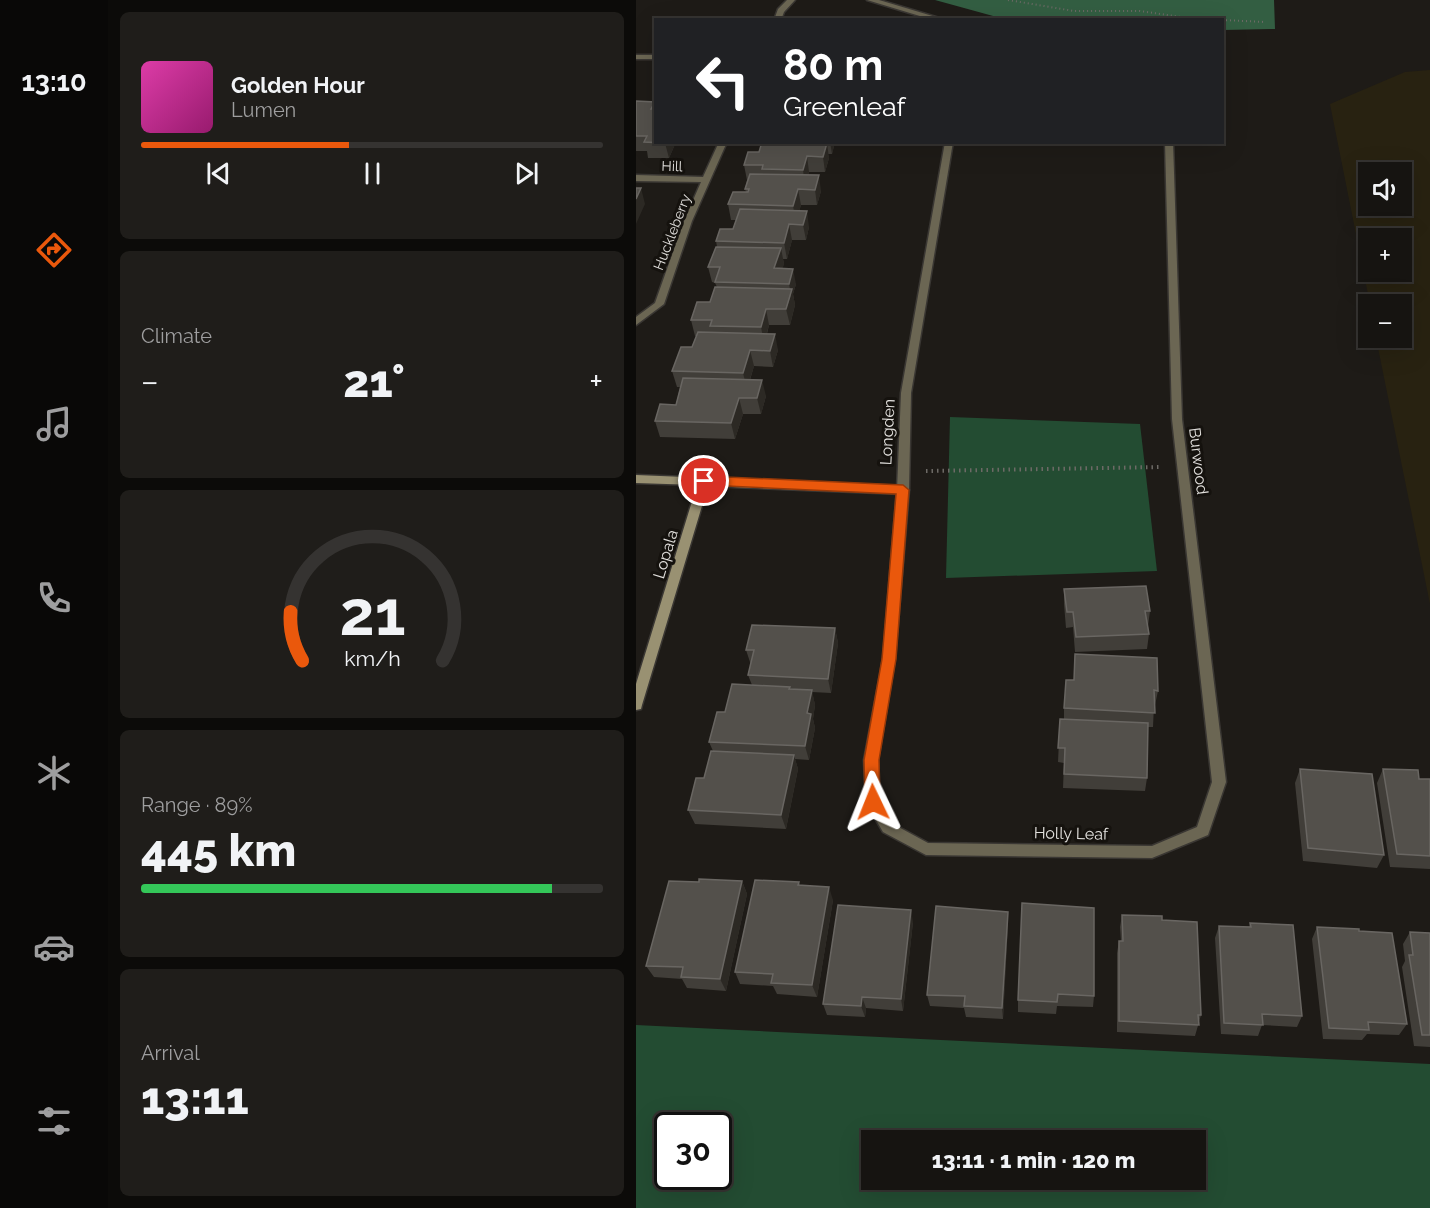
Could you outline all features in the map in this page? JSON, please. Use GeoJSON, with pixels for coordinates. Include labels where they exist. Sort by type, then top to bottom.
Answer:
{"type":"FeatureCollection","features":[{"type":"Feature","properties":{"kind":"street"},"geometry":{"type":"LineString","coordinates":[[778,18],[791,0]]}},
{"type":"Feature","properties":{"kind":"street"},"geometry":{"type":"LineString","coordinates":[[871,0],[936,18]]}},
{"type":"Feature","properties":{"kind":"street"},"geometry":{"type":"LineString","coordinates":[[636,57],[654,57]]}},
{"type":"Feature","properties":{"kind":"street","name":"Huckleberry"},"geometry":{"type":"LineString","coordinates":[[636,322],[659,304],[688,222],[722,144]]}},
{"type":"Feature","properties":{"kind":"street","name":"Longden"},"geometry":{"type":"LineString","coordinates":[[888,828],[873,802],[871,760],[889,659],[903,490],[906,393],[949,144]]}},
{"type":"Feature","properties":{"kind":"street","name":"Burwood"},"geometry":{"type":"LineString","coordinates":[[1169,144],[1177,419],[1219,782]]}},
{"type":"Feature","properties":{"kind":"street","name":"Hill"},"geometry":{"type":"LineString","coordinates":[[636,178],[707,180]]}},
{"type":"Feature","properties":{"kind":"street"},"geometry":{"type":"LineString","coordinates":[[636,478],[903,490]]}},
{"type":"Feature","properties":{"kind":"street","name":"Lopala"},"geometry":{"type":"LineString","coordinates":[[636,705],[704,481]]}},
{"type":"Feature","properties":{"kind":"street","name":"Holly Leaf"},"geometry":{"type":"LineString","coordinates":[[888,828],[926,849],[1152,852],[1203,831],[1219,782]]}},
{"type":"Feature","properties":{"kind":"path"},"geometry":{"type":"LineString","coordinates":[[1008,0],[1074,11],[1140,11],[1188,18]]}},
{"type":"Feature","properties":{"kind":"path"},"geometry":{"type":"LineString","coordinates":[[1224,20],[1265,22]]}},
{"type":"Feature","properties":{"kind":"path"},"geometry":{"type":"LineString","coordinates":[[902,472],[1183,467]]}},
{"type":"Feature","properties":{"kind":"shaded area"},"geometry":{"type":"Polygon","coordinates":[[[1430,70],[1430,604],[1378,348],[1412,348],[1412,294],[1368,294],[1366,282],[1412,282],[1412,228],[1358,228],[1358,244],[1330,104],[1405,72],[1430,70]]]}},
{"type":"Feature","properties":{"kind":"green space"},"geometry":{"type":"Polygon","coordinates":[[[935,0],[1274,0],[1275,29],[1224,30],[1224,18],[1000,18],[935,0]]]}},
{"type":"Feature","properties":{"kind":"green space"},"geometry":{"type":"Polygon","coordinates":[[[950,417],[1140,424],[1157,571],[946,578],[950,417]]]}},
{"type":"Feature","properties":{"kind":"green space"},"geometry":{"type":"Polygon","coordinates":[[[636,1025],[1430,1064],[1430,1208],[636,1208],[636,1025]]]}},
{"type":"Feature","properties":{"kind":"building"},"geometry":{"type":"Polygon","coordinates":[[[636,101],[654,102],[651,109],[654,109],[654,142],[644,142],[647,136],[636,136],[636,101]]]}},
{"type":"Feature","properties":{"kind":"building"},"geometry":{"type":"Polygon","coordinates":[[[761,144],[827,144],[823,157],[807,156],[803,170],[762,169],[763,165],[744,165],[748,152],[759,152],[761,144]]]}},
{"type":"Feature","properties":{"kind":"building"},"geometry":{"type":"Polygon","coordinates":[[[750,174],[819,175],[815,190],[798,189],[793,206],[728,204],[733,192],[748,192],[749,189],[745,189],[750,174]]]}},
{"type":"Feature","properties":{"kind":"building"},"geometry":{"type":"Polygon","coordinates":[[[636,188],[641,188],[636,199],[636,188]]]}},
{"type":"Feature","properties":{"kind":"building"},"geometry":{"type":"Polygon","coordinates":[[[740,209],[807,211],[803,225],[789,224],[784,243],[716,241],[720,229],[733,229],[740,209]]]}},
{"type":"Feature","properties":{"kind":"building"},"geometry":{"type":"Polygon","coordinates":[[[716,247],[781,248],[774,268],[793,269],[789,284],[715,282],[720,267],[708,267],[716,247]]]}},
{"type":"Feature","properties":{"kind":"building"},"geometry":{"type":"Polygon","coordinates":[[[715,287],[792,289],[786,309],[766,309],[761,327],[710,326],[712,320],[691,320],[697,302],[710,302],[715,287]]]}},
{"type":"Feature","properties":{"kind":"building"},"geometry":{"type":"Polygon","coordinates":[[[698,332],[775,334],[770,351],[750,350],[743,373],[672,371],[681,347],[692,347],[698,332]]]}},
{"type":"Feature","properties":{"kind":"building"},"geometry":{"type":"Polygon","coordinates":[[[683,378],[762,380],[757,398],[739,398],[731,423],[655,421],[660,404],[676,405],[683,378]]]}},
{"type":"Feature","properties":{"kind":"building"},"geometry":{"type":"Polygon","coordinates":[[[1146,586],[1150,611],[1145,611],[1149,634],[1076,637],[1073,612],[1067,612],[1064,589],[1146,586]]]}},
{"type":"Feature","properties":{"kind":"building"},"geometry":{"type":"Polygon","coordinates":[[[752,625],[835,628],[828,679],[748,675],[754,650],[746,650],[752,625]]]}},
{"type":"Feature","properties":{"kind":"building"},"geometry":{"type":"Polygon","coordinates":[[[1075,654],[1157,658],[1158,691],[1154,690],[1155,713],[1064,708],[1066,680],[1074,680],[1075,654]]]}},
{"type":"Feature","properties":{"kind":"building"},"geometry":{"type":"Polygon","coordinates":[[[732,684],[812,690],[807,713],[811,714],[805,746],[709,742],[717,712],[725,712],[732,684]]]}},
{"type":"Feature","properties":{"kind":"building"},"geometry":{"type":"Polygon","coordinates":[[[1060,719],[1148,723],[1147,778],[1064,774],[1065,748],[1058,748],[1060,719]]]}},
{"type":"Feature","properties":{"kind":"building"},"geometry":{"type":"Polygon","coordinates":[[[711,751],[794,755],[781,815],[688,810],[696,778],[704,778],[711,751]]]}},
{"type":"Feature","properties":{"kind":"building"},"geometry":{"type":"Polygon","coordinates":[[[1300,769],[1372,774],[1384,855],[1308,848],[1300,769]]]}},
{"type":"Feature","properties":{"kind":"building"},"geometry":{"type":"Polygon","coordinates":[[[1383,769],[1418,770],[1419,779],[1430,779],[1430,856],[1397,854],[1383,769]]]}},
{"type":"Feature","properties":{"kind":"building"},"geometry":{"type":"Polygon","coordinates":[[[699,879],[742,881],[720,979],[681,977],[683,967],[646,966],[669,881],[699,882],[699,879]]]}},
{"type":"Feature","properties":{"kind":"building"},"geometry":{"type":"Polygon","coordinates":[[[755,880],[799,882],[798,885],[829,887],[812,985],[771,983],[773,974],[735,972],[755,880]]]}},
{"type":"Feature","properties":{"kind":"building"},"geometry":{"type":"Polygon","coordinates":[[[1022,903],[1094,908],[1094,996],[1058,994],[1057,1002],[1018,1000],[1022,903]]]}},
{"type":"Feature","properties":{"kind":"building"},"geometry":{"type":"Polygon","coordinates":[[[838,905],[911,910],[901,999],[862,997],[861,1006],[823,1004],[838,905]]]}},
{"type":"Feature","properties":{"kind":"building"},"geometry":{"type":"Polygon","coordinates":[[[936,906],[1008,912],[1002,1008],[964,1006],[965,996],[927,995],[936,906]]]}},
{"type":"Feature","properties":{"kind":"building"},"geometry":{"type":"Polygon","coordinates":[[[1122,915],[1162,916],[1162,920],[1197,922],[1201,1015],[1198,1015],[1199,1025],[1119,1021],[1119,941],[1123,941],[1122,915]]]}},
{"type":"Feature","properties":{"kind":"building"},"geometry":{"type":"Polygon","coordinates":[[[1250,923],[1293,925],[1302,1016],[1262,1014],[1263,1025],[1224,1023],[1219,926],[1251,927],[1250,923]]]}},
{"type":"Feature","properties":{"kind":"building"},"geometry":{"type":"Polygon","coordinates":[[[1317,927],[1392,933],[1407,1024],[1368,1022],[1369,1030],[1329,1028],[1317,927]]]}},
{"type":"Feature","properties":{"kind":"building"},"geometry":{"type":"Polygon","coordinates":[[[1410,932],[1430,933],[1430,1035],[1422,1035],[1409,955],[1413,955],[1410,932]]]}},
{"type":"Feature","properties":{"kind":"route"},"geometry":{"type":"LineString","coordinates":[[704,481],[903,490],[889,659],[871,760],[873,802]]}}]}
